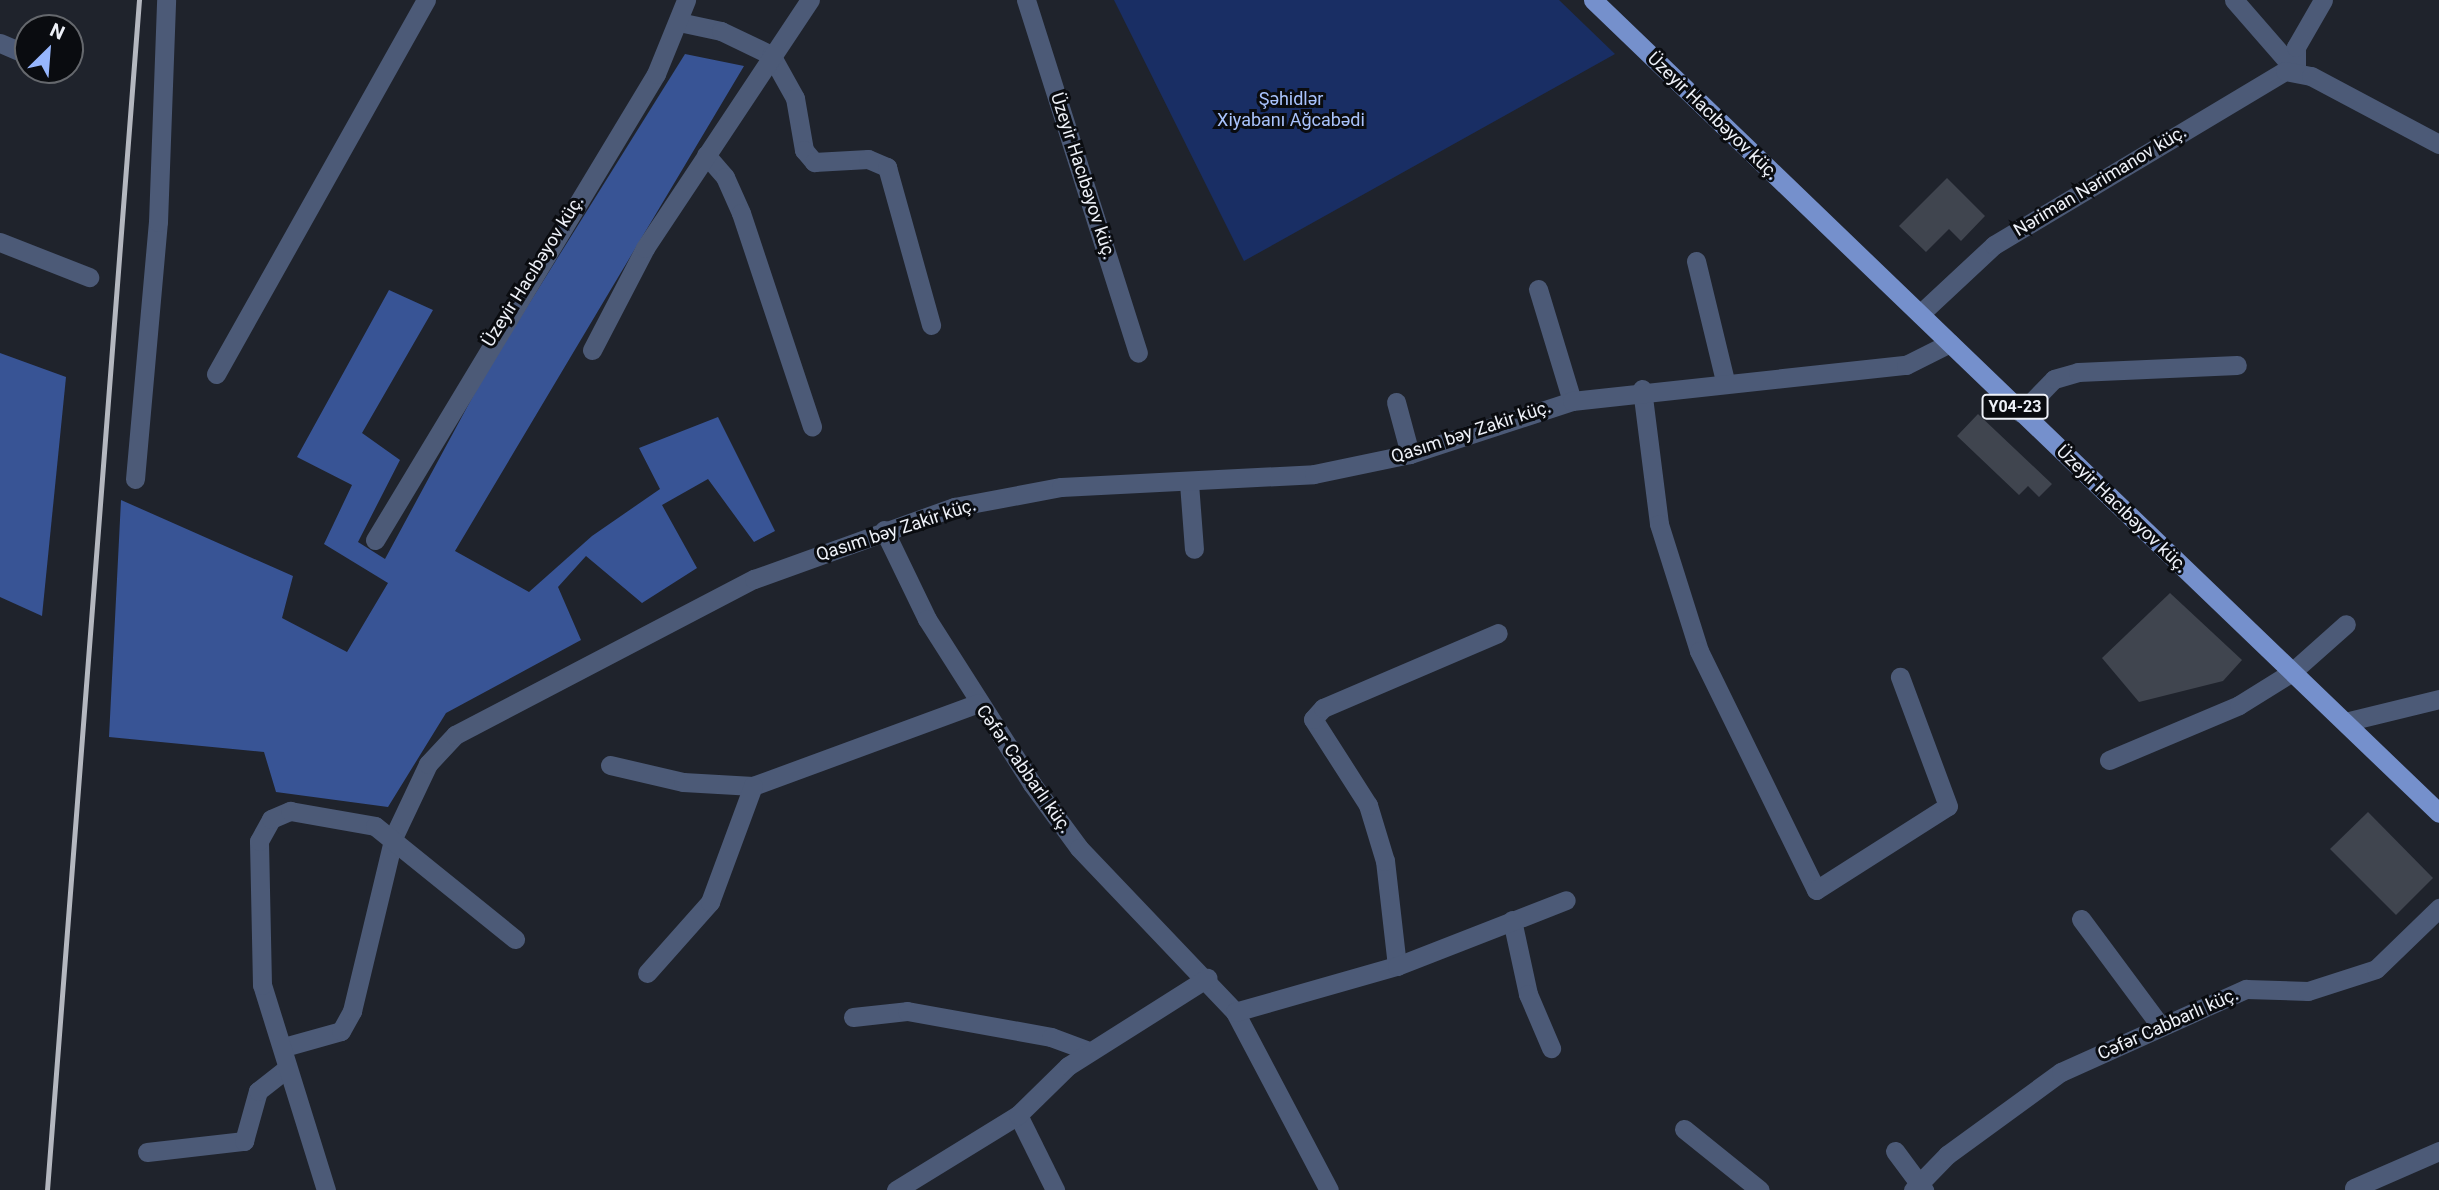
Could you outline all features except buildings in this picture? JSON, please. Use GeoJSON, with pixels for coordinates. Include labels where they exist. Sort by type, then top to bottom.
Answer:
{"type":"FeatureCollection","features":[{"type":"Feature","properties":{"kind":"main road","name":"Üzeyir Hacıbəyov küç."},"geometry":{"type":"LineString","coordinates":[[1593,0],[2439,813]]}},
{"type":"Feature","properties":{"kind":"street"},"geometry":{"type":"LineString","coordinates":[[135,479],[158,222],[166,0]]}},
{"type":"Feature","properties":{"kind":"street"},"geometry":{"type":"LineString","coordinates":[[216,374],[426,0]]}},
{"type":"Feature","properties":{"kind":"street","name":"Üzeyir Hacıbəyov küç."},"geometry":{"type":"LineString","coordinates":[[375,540],[656,74],[686,0]]}},
{"type":"Feature","properties":{"kind":"street"},"geometry":{"type":"LineString","coordinates":[[592,350],[645,248],[810,0]]}},
{"type":"Feature","properties":{"kind":"street","name":"Üzeyir Hacıbəyov küç."},"geometry":{"type":"LineString","coordinates":[[1026,0],[1138,353]]}},
{"type":"Feature","properties":{"kind":"street"},"geometry":{"type":"LineString","coordinates":[[2234,0],[2296,71],[2439,144]]}},
{"type":"Feature","properties":{"kind":"street"},"geometry":{"type":"LineString","coordinates":[[2296,71],[2295,47],[2323,0]]}},
{"type":"Feature","properties":{"kind":"street"},"geometry":{"type":"LineString","coordinates":[[679,22],[721,31],[771,55],[784,71],[804,150],[814,162],[868,159],[887,167],[931,325]]}},
{"type":"Feature","properties":{"kind":"street","name":"Nəriman Nərimanov küç."},"geometry":{"type":"LineString","coordinates":[[1920,314],[1994,245],[2275,75],[2296,71]]}},
{"type":"Feature","properties":{"kind":"street"},"geometry":{"type":"LineString","coordinates":[[706,155],[725,177],[741,213],[812,427]]}},
{"type":"Feature","properties":{"kind":"street"},"geometry":{"type":"LineString","coordinates":[[0,242],[89,277]]}},
{"type":"Feature","properties":{"kind":"street"},"geometry":{"type":"LineString","coordinates":[[1696,261],[1726,381]]}},
{"type":"Feature","properties":{"kind":"street"},"geometry":{"type":"LineString","coordinates":[[1538,289],[1572,401]]}},
{"type":"Feature","properties":{"kind":"street","name":"Qasım bəy Zakir küç."},"geometry":{"type":"LineString","coordinates":[[284,1047],[341,1031],[352,1011],[394,836],[428,764],[455,735],[754,579],[954,507],[1061,487],[1189,483],[1314,474],[1410,454],[1572,401],[1642,389],[1906,365],[1950,343]]}},
{"type":"Feature","properties":{"kind":"street"},"geometry":{"type":"LineString","coordinates":[[2021,413],[2054,379],[2078,372],[2237,365]]}},
{"type":"Feature","properties":{"kind":"street"},"geometry":{"type":"LineString","coordinates":[[1642,389],[1660,524],[1699,651],[1816,890],[1948,806],[1900,677]]}},
{"type":"Feature","properties":{"kind":"street"},"geometry":{"type":"LineString","coordinates":[[1396,402],[1410,454]]}},
{"type":"Feature","properties":{"kind":"street"},"geometry":{"type":"LineString","coordinates":[[1189,483],[1194,549]]}},
{"type":"Feature","properties":{"kind":"street","name":"Cəfər Cabbarlı küç."},"geometry":{"type":"LineString","coordinates":[[884,530],[978,703],[1079,848],[1207,978],[1235,1012],[1329,1190]]}},
{"type":"Feature","properties":{"kind":"street"},"geometry":{"type":"LineString","coordinates":[[2109,760],[2239,705],[2292,672],[2346,624]]}},
{"type":"Feature","properties":{"kind":"street"},"geometry":{"type":"LineString","coordinates":[[1397,966],[1385,861],[1368,805],[1313,719],[1323,708],[1498,634]]}},
{"type":"Feature","properties":{"kind":"street"},"geometry":{"type":"LineString","coordinates":[[2345,722],[2439,699]]}},
{"type":"Feature","properties":{"kind":"street"},"geometry":{"type":"LineString","coordinates":[[610,765],[683,782],[752,786],[978,703]]}},
{"type":"Feature","properties":{"kind":"street"},"geometry":{"type":"LineString","coordinates":[[647,973],[710,902],[752,786]]}},
{"type":"Feature","properties":{"kind":"street"},"geometry":{"type":"LineString","coordinates":[[326,1190],[285,1070],[284,1047],[262,985],[259,841],[271,819],[290,811],[374,826],[394,836],[515,939]]}},
{"type":"Feature","properties":{"kind":"street"},"geometry":{"type":"LineString","coordinates":[[1235,1012],[1397,966],[1566,900]]}},
{"type":"Feature","properties":{"kind":"street","name":"Cəfər Cabbarlı küç."},"geometry":{"type":"LineString","coordinates":[[1918,1188],[2061,1072],[2159,1024],[2246,989],[2308,991],[2376,969],[2439,908]]}},
{"type":"Feature","properties":{"kind":"street"},"geometry":{"type":"LineString","coordinates":[[2081,919],[2159,1024]]}},
{"type":"Feature","properties":{"kind":"street"},"geometry":{"type":"LineString","coordinates":[[1512,920],[1528,993],[1551,1048]]}},
{"type":"Feature","properties":{"kind":"street"},"geometry":{"type":"LineString","coordinates":[[896,1190],[1018,1115],[1089,1051],[1207,978]]}},
{"type":"Feature","properties":{"kind":"street"},"geometry":{"type":"LineString","coordinates":[[853,1017],[907,1011],[1051,1037],[1089,1051]]}},
{"type":"Feature","properties":{"kind":"street"},"geometry":{"type":"LineString","coordinates":[[147,1152],[244,1141],[258,1091],[285,1070]]}},
{"type":"Feature","properties":{"kind":"street"},"geometry":{"type":"LineString","coordinates":[[1018,1115],[1055,1190]]}},
{"type":"Feature","properties":{"kind":"street"},"geometry":{"type":"LineString","coordinates":[[1684,1129],[1760,1190]]}},
{"type":"Feature","properties":{"kind":"street"},"geometry":{"type":"LineString","coordinates":[[1895,1151],[1918,1188]]}},
{"type":"Feature","properties":{"kind":"street"},"geometry":{"type":"LineString","coordinates":[[2354,1188],[2439,1151]]}},
{"type":"Feature","properties":{"kind":"green space","name":"Şəhidlər Xiyabanı Ağcabədi"},"geometry":{"type":"Polygon","coordinates":[[[1114,0],[1559,0],[1615,54],[1244,261],[1114,0]]]}},
{"type":"Feature","properties":{"kind":"shaded area"},"geometry":{"type":"Polygon","coordinates":[[[685,54],[744,66],[455,551],[529,592],[592,536],[660,489],[639,448],[718,417],[775,531],[754,542],[708,479],[662,505],[697,568],[642,603],[586,556],[558,587],[581,640],[446,713],[388,807],[276,792],[264,752],[109,737],[121,500],[293,576],[282,618],[347,652],[388,583],[324,544],[352,485],[297,457],[389,290],[433,310],[362,433],[400,460],[358,542],[385,559],[485,374],[685,54]]]}},
{"type":"Feature","properties":{"kind":"shaded area"},"geometry":{"type":"Polygon","coordinates":[[[0,353],[66,377],[42,616],[0,597],[0,353]]]}},
{"type":"Feature","properties":{"kind":"railway"},"geometry":{"type":"LineString","coordinates":[[47,1190],[139,0]]}}]}
